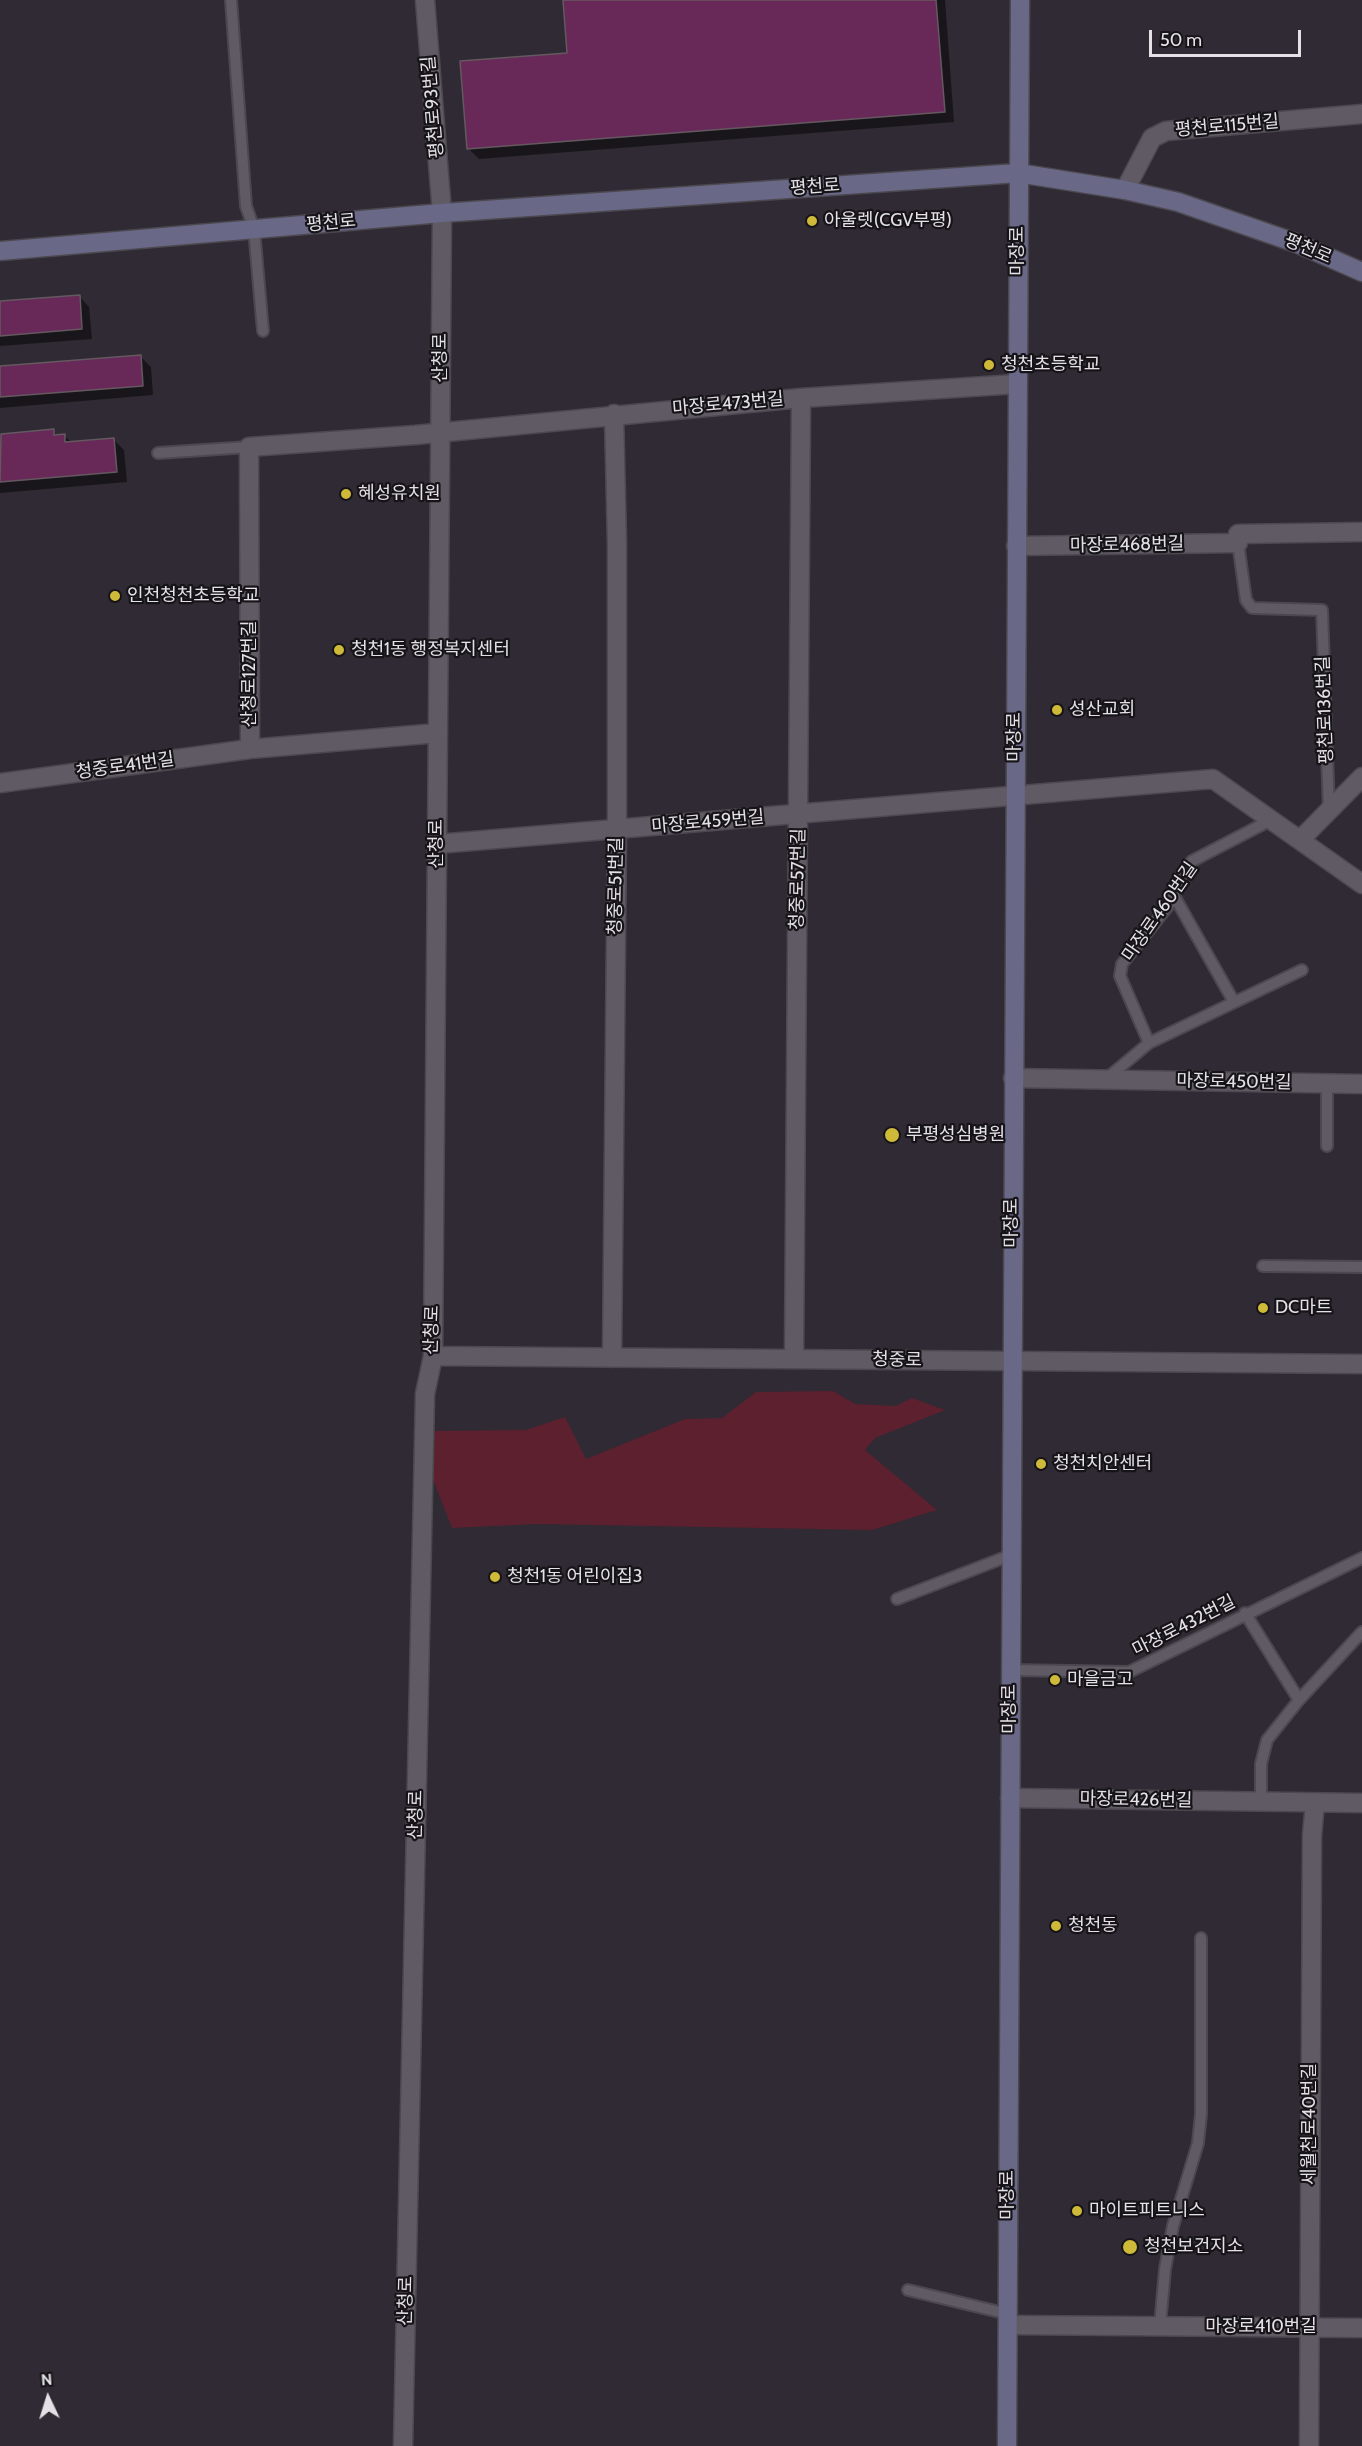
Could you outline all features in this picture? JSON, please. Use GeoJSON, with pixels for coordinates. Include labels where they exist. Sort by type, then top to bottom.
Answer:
{"type":"FeatureCollection","features":[{"type":"Feature","properties":{"kind":"main road","name":"마장로"},"geometry":{"type":"LineString","coordinates":[[1008,2446],[1011,1361],[1020,0]]}},
{"type":"Feature","properties":{"kind":"main road","name":"평천로"},"geometry":{"type":"LineString","coordinates":[[0,251],[442,213],[1018,173],[1125,190],[1178,202],[1236,220],[1362,272]]}},
{"type":"Feature","properties":{"kind":"street","name":"평천로93번길"},"geometry":{"type":"LineString","coordinates":[[425,0],[442,213]]}},
{"type":"Feature","properties":{"kind":"street","name":"평천로115번길"},"geometry":{"type":"LineString","coordinates":[[1125,190],[1152,138],[1166,131],[1362,114]]}},
{"type":"Feature","properties":{"kind":"street","name":"산청로"},"geometry":{"type":"LineString","coordinates":[[404,2446],[425,1394],[433,1356],[442,213]]}},
{"type":"Feature","properties":{"kind":"street","name":"마장로473번길"},"geometry":{"type":"LineString","coordinates":[[440,433],[614,414],[801,398],[1017,384]]}},
{"type":"Feature","properties":{"kind":"street","name":"청중로57번길"},"geometry":{"type":"LineString","coordinates":[[794,1359],[801,398]]}},
{"type":"Feature","properties":{"kind":"street","name":"청중로51번길"},"geometry":{"type":"LineString","coordinates":[[612,1358],[617,830],[617,545],[614,414]]}},
{"type":"Feature","properties":{"kind":"street"},"geometry":{"type":"LineString","coordinates":[[249,447],[440,433]]}},
{"type":"Feature","properties":{"kind":"street","name":"산청로127번길"},"geometry":{"type":"LineString","coordinates":[[249,447],[250,749],[438,733]]}},
{"type":"Feature","properties":{"kind":"street","name":"마장로468번길"},"geometry":{"type":"LineString","coordinates":[[1016,546],[1238,543],[1238,534],[1362,532]]}},
{"type":"Feature","properties":{"kind":"street","name":"청중로41번길"},"geometry":{"type":"LineString","coordinates":[[0,783],[250,749]]}},
{"type":"Feature","properties":{"kind":"street","name":"평천로136번길"},"geometry":{"type":"LineString","coordinates":[[1300,840],[1362,777]]}},
{"type":"Feature","properties":{"kind":"street"},"geometry":{"type":"LineString","coordinates":[[1015,797],[1213,779],[1362,884]]}},
{"type":"Feature","properties":{"kind":"street","name":"마장로459번길"},"geometry":{"type":"LineString","coordinates":[[437,844],[1015,797]]}},
{"type":"Feature","properties":{"kind":"street","name":"마장로450번길"},"geometry":{"type":"LineString","coordinates":[[1013,1078],[1362,1084]]}},
{"type":"Feature","properties":{"kind":"street","name":"청중로"},"geometry":{"type":"LineString","coordinates":[[433,1356],[1362,1364]]}},
{"type":"Feature","properties":{"kind":"street","name":"마장로426번길"},"geometry":{"type":"LineString","coordinates":[[1010,1798],[1362,1803]]}},
{"type":"Feature","properties":{"kind":"street","name":"세월천로40번길"},"geometry":{"type":"LineString","coordinates":[[1309,2446],[1312,1847],[1315,1803]]}},
{"type":"Feature","properties":{"kind":"street","name":"마장로410번길"},"geometry":{"type":"LineString","coordinates":[[1008,2320],[1160,2326],[1362,2328]]}},
{"type":"Feature","properties":{"kind":"lane"},"geometry":{"type":"LineString","coordinates":[[231,0],[246,206],[254,229],[263,331]]}},
{"type":"Feature","properties":{"kind":"lane"},"geometry":{"type":"LineString","coordinates":[[158,453],[249,447]]}},
{"type":"Feature","properties":{"kind":"lane","name":"평천로136번길"},"geometry":{"type":"LineString","coordinates":[[1238,543],[1246,600],[1252,608],[1322,610],[1329,811]]}},
{"type":"Feature","properties":{"kind":"lane","name":"마장로460번길"},"geometry":{"type":"LineString","coordinates":[[1149,1043],[1120,976],[1122,964],[1169,905],[1181,875],[1192,861],[1271,819]]}},
{"type":"Feature","properties":{"kind":"lane"},"geometry":{"type":"LineString","coordinates":[[1173,894],[1234,1002]]}},
{"type":"Feature","properties":{"kind":"lane"},"geometry":{"type":"LineString","coordinates":[[1106,1079],[1149,1043],[1302,970]]}},
{"type":"Feature","properties":{"kind":"lane"},"geometry":{"type":"LineString","coordinates":[[1327,1146],[1328,1083]]}},
{"type":"Feature","properties":{"kind":"lane"},"geometry":{"type":"LineString","coordinates":[[1263,1266],[1362,1267]]}},
{"type":"Feature","properties":{"kind":"lane"},"geometry":{"type":"LineString","coordinates":[[897,1599],[1011,1555]]}},
{"type":"Feature","properties":{"kind":"lane","name":"마장로432번길"},"geometry":{"type":"LineString","coordinates":[[1010,1670],[1129,1672],[1362,1558]]}},
{"type":"Feature","properties":{"kind":"lane"},"geometry":{"type":"LineString","coordinates":[[1245,1614],[1299,1700]]}},
{"type":"Feature","properties":{"kind":"lane"},"geometry":{"type":"LineString","coordinates":[[1262,1802],[1261,1764],[1267,1740],[1299,1700],[1362,1632]]}},
{"type":"Feature","properties":{"kind":"lane"},"geometry":{"type":"LineString","coordinates":[[1160,2326],[1165,2269],[1171,2237],[1198,2143],[1202,2114],[1201,1938]]}},
{"type":"Feature","properties":{"kind":"lane"},"geometry":{"type":"LineString","coordinates":[[908,2290],[1008,2320]]}},
{"type":"Feature","properties":{"kind":"shaded area"},"geometry":{"type":"Polygon","coordinates":[[[833,1391],[855,1404],[896,1406],[912,1398],[945,1410],[875,1438],[865,1450],[937,1510],[872,1530],[537,1524],[452,1528],[428,1467],[431,1431],[526,1430],[565,1417],[586,1459],[685,1419],[722,1418],[756,1392],[833,1391]]]}},
{"type":"Feature","properties":{"kind":"building"},"geometry":{"type":"Polygon","coordinates":[[[563,0],[936,0],[945,112],[467,149],[460,61],[567,53],[563,0]]]}},
{"type":"Feature","properties":{"kind":"building"},"geometry":{"type":"Polygon","coordinates":[[[80,295],[82,329],[0,336],[0,301],[80,295]]]}},
{"type":"Feature","properties":{"kind":"building"},"geometry":{"type":"Polygon","coordinates":[[[141,355],[143,386],[0,397],[0,366],[141,355]]]}},
{"type":"Feature","properties":{"kind":"building"},"geometry":{"type":"Polygon","coordinates":[[[54,429],[54,435],[65,434],[65,442],[114,438],[117,472],[0,482],[1,434],[54,429]]]}},
{"type":"Feature","properties":{"kind":"place","name":"아울렛(CGV부평)"},"geometry":{"type":"Point","coordinates":[812,221]}},
{"type":"Feature","properties":{"kind":"place","name":"청천초등학교"},"geometry":{"type":"Point","coordinates":[989,365]}},
{"type":"Feature","properties":{"kind":"place","name":"혜성유치원"},"geometry":{"type":"Point","coordinates":[346,494]}},
{"type":"Feature","properties":{"kind":"place","name":"인천청천초등학교"},"geometry":{"type":"Point","coordinates":[115,596]}},
{"type":"Feature","properties":{"kind":"place","name":"청천1동 행정복지센터"},"geometry":{"type":"Point","coordinates":[339,650]}},
{"type":"Feature","properties":{"kind":"place","name":"성산교회"},"geometry":{"type":"Point","coordinates":[1057,710]}},
{"type":"Feature","properties":{"kind":"place","name":"부평성심병원"},"geometry":{"type":"Point","coordinates":[892,1135]}},
{"type":"Feature","properties":{"kind":"place","name":"DC마트"},"geometry":{"type":"Point","coordinates":[1263,1308]}},
{"type":"Feature","properties":{"kind":"place","name":"청천치안센터"},"geometry":{"type":"Point","coordinates":[1041,1464]}},
{"type":"Feature","properties":{"kind":"place","name":"청천1동 어린이집3"},"geometry":{"type":"Point","coordinates":[495,1577]}},
{"type":"Feature","properties":{"kind":"place","name":"마을금고"},"geometry":{"type":"Point","coordinates":[1055,1680]}},
{"type":"Feature","properties":{"kind":"place","name":"청천동"},"geometry":{"type":"Point","coordinates":[1056,1926]}},
{"type":"Feature","properties":{"kind":"place","name":"마이트피트니스"},"geometry":{"type":"Point","coordinates":[1077,2211]}},
{"type":"Feature","properties":{"kind":"place","name":"청천보건지소"},"geometry":{"type":"Point","coordinates":[1130,2247]}}]}
